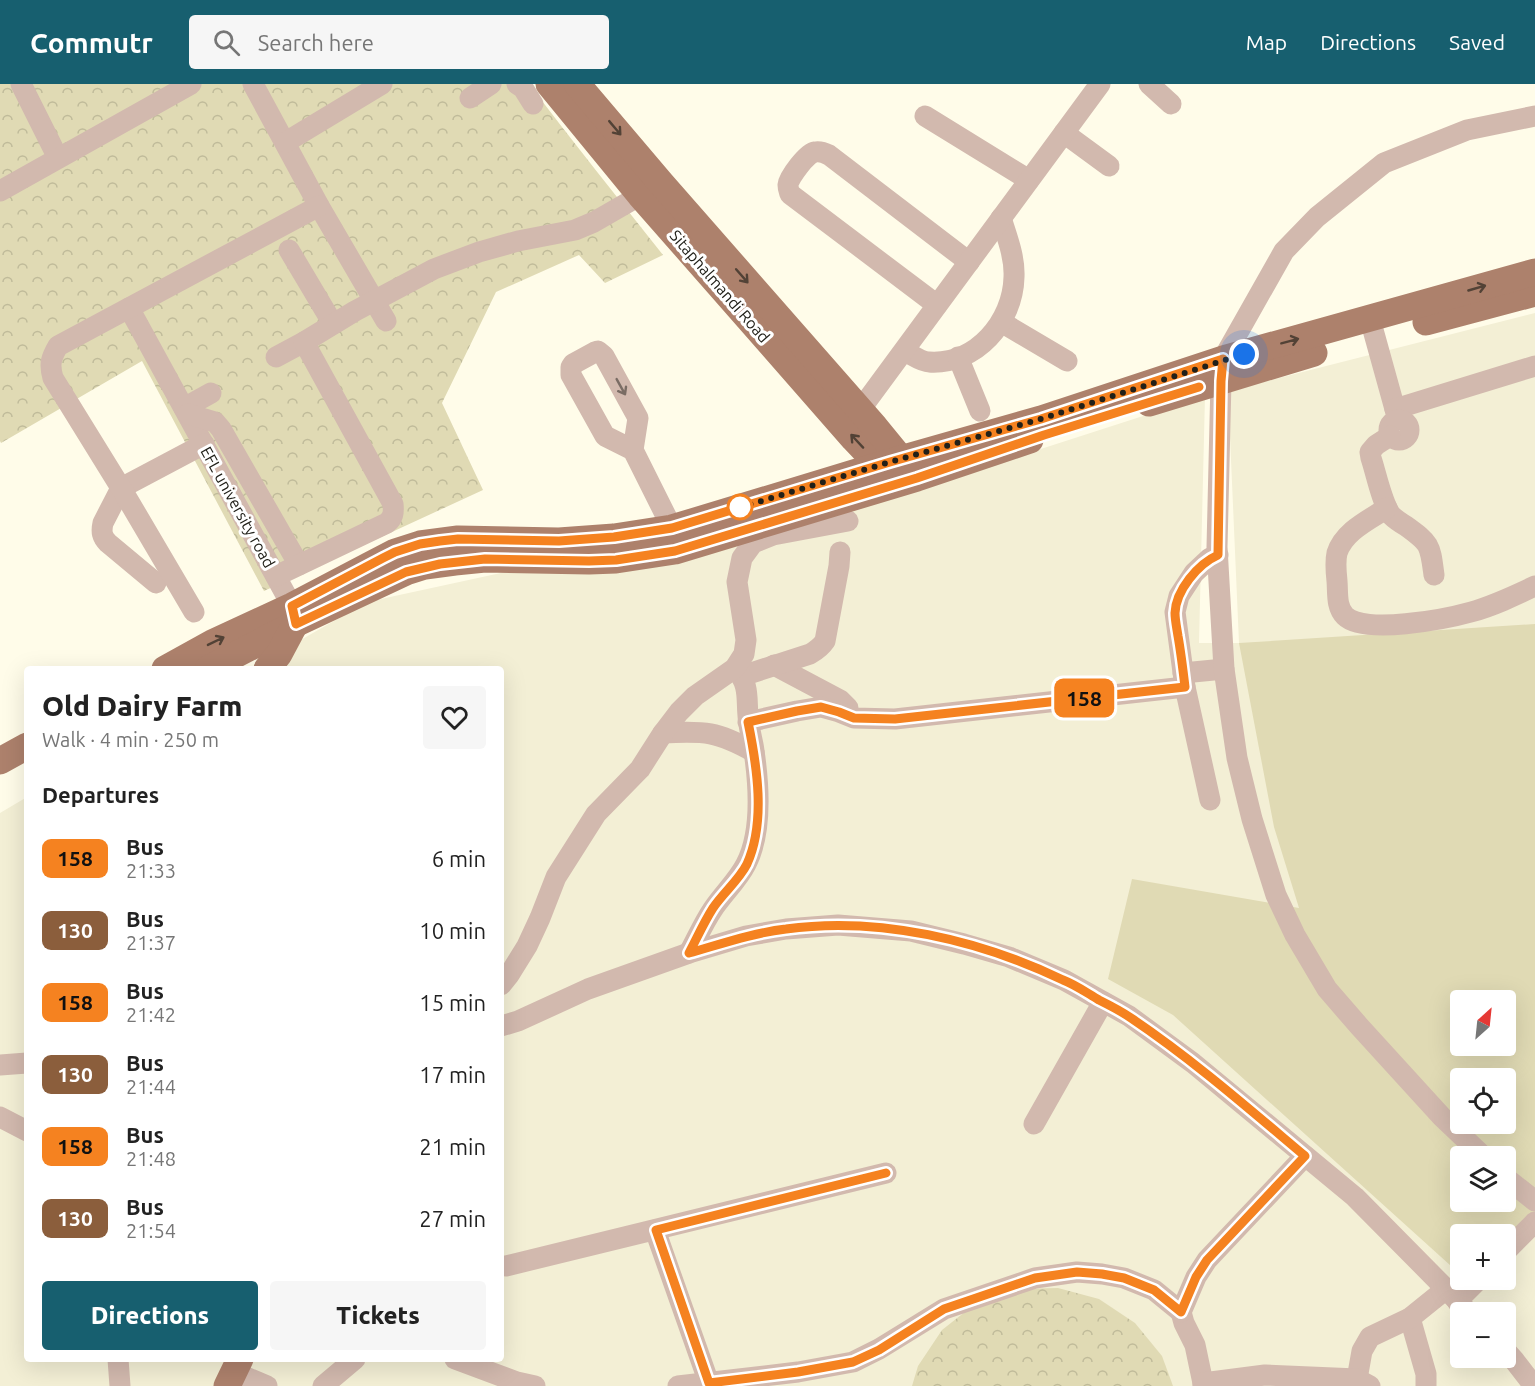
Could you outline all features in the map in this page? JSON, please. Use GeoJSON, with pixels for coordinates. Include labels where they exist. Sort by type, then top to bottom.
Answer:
{"type":"FeatureCollection","features":[{"type":"Feature","properties":{"kind":"main road","name":"Sitaphalmandi Road"},"geometry":{"type":"LineString","coordinates":[[577,84],[650,189],[854,439],[899,472]]}},
{"type":"Feature","properties":{"kind":"main road","name":"Sitaphalmandi Road"},"geometry":{"type":"LineString","coordinates":[[541,94],[650,189],[860,410],[899,472]]}},
{"type":"Feature","properties":{"kind":"main road"},"geometry":{"type":"LineString","coordinates":[[170,666],[212,643],[425,566],[485,559],[616,560],[675,551],[1041,419],[1372,327],[1535,272]]}},
{"type":"Feature","properties":{"kind":"main road"},"geometry":{"type":"LineString","coordinates":[[1372,327],[1535,293]]}},
{"type":"Feature","properties":{"kind":"main road"},"geometry":{"type":"LineString","coordinates":[[213,666],[395,552],[420,544],[458,539],[559,541],[614,537],[672,528],[899,472]]}},
{"type":"Feature","properties":{"kind":"main road"},"geometry":{"type":"LineString","coordinates":[[251,666],[294,615]]}},
{"type":"Feature","properties":{"kind":"main road"},"geometry":{"type":"LineString","coordinates":[[269,666],[279,654],[294,615]]}},
{"type":"Feature","properties":{"kind":"main road"},"geometry":{"type":"LineString","coordinates":[[0,761],[24,748]]}},
{"type":"Feature","properties":{"kind":"main road"},"geometry":{"type":"LineString","coordinates":[[0,781],[24,768]]}},
{"type":"Feature","properties":{"kind":"street"},"geometry":{"type":"LineString","coordinates":[[21,84],[58,158]]}},
{"type":"Feature","properties":{"kind":"street"},"geometry":{"type":"LineString","coordinates":[[0,191],[191,84]]}},
{"type":"Feature","properties":{"kind":"street"},"geometry":{"type":"LineString","coordinates":[[253,84],[319,206],[386,321]]}},
{"type":"Feature","properties":{"kind":"street"},"geometry":{"type":"LineString","coordinates":[[286,142],[382,84]]}},
{"type":"Feature","properties":{"kind":"street"},"geometry":{"type":"LineString","coordinates":[[470,98],[491,84]]}},
{"type":"Feature","properties":{"kind":"street"},"geometry":{"type":"LineString","coordinates":[[517,84],[541,94]]}},
{"type":"Feature","properties":{"kind":"street"},"geometry":{"type":"LineString","coordinates":[[860,410],[1100,84]]}},
{"type":"Feature","properties":{"kind":"street"},"geometry":{"type":"LineString","coordinates":[[1149,84],[1171,104]]}},
{"type":"Feature","properties":{"kind":"street"},"geometry":{"type":"LineString","coordinates":[[925,116],[1029,180]]}},
{"type":"Feature","properties":{"kind":"street"},"geometry":{"type":"LineString","coordinates":[[1473,1146],[1442,1117],[1328,989],[1295,935],[1276,895],[1252,819],[1237,758],[1224,669],[1218,555],[1222,370],[1284,251],[1317,217],[1384,163],[1467,130],[1535,116]]}},
{"type":"Feature","properties":{"kind":"street"},"geometry":{"type":"LineString","coordinates":[[1064,132],[1109,166]]}},
{"type":"Feature","properties":{"kind":"street"},"geometry":{"type":"LineString","coordinates":[[937,305],[790,194],[789,181],[807,156],[815,152],[829,154],[969,262]]}},
{"type":"Feature","properties":{"kind":"street"},"geometry":{"type":"LineString","coordinates":[[276,357],[434,269],[479,252],[585,226],[650,189]]}},
{"type":"Feature","properties":{"kind":"street"},"geometry":{"type":"LineString","coordinates":[[194,612],[53,378],[50,367],[51,357],[58,346],[319,206]]}},
{"type":"Feature","properties":{"kind":"street"},"geometry":{"type":"LineString","coordinates":[[904,351],[927,363],[951,360],[972,352],[987,341],[1001,322],[1011,297],[1014,276],[1011,252],[1001,218]]}},
{"type":"Feature","properties":{"kind":"street"},"geometry":{"type":"LineString","coordinates":[[289,250],[333,324]]}},
{"type":"Feature","properties":{"kind":"street","name":"EFL university road"},"geometry":{"type":"LineString","coordinates":[[129,308],[276,576],[294,615]]}},
{"type":"Feature","properties":{"kind":"street"},"geometry":{"type":"LineString","coordinates":[[1001,322],[1067,361]]}},
{"type":"Feature","properties":{"kind":"street"},"geometry":{"type":"LineString","coordinates":[[1372,327],[1394,422]]}},
{"type":"Feature","properties":{"kind":"street"},"geometry":{"type":"LineString","coordinates":[[276,576],[387,523],[394,510],[393,504],[304,342]]}},
{"type":"Feature","properties":{"kind":"street"},"geometry":{"type":"LineString","coordinates":[[958,357],[980,411]]}},
{"type":"Feature","properties":{"kind":"street"},"geometry":{"type":"LineString","coordinates":[[1434,575],[1431,552],[1424,539],[1397,520],[1387,508],[1370,452],[1394,422],[1535,366]]}},
{"type":"Feature","properties":{"kind":"street"},"geometry":{"type":"LineString","coordinates":[[186,411],[211,393]]}},
{"type":"Feature","properties":{"kind":"street"},"geometry":{"type":"LineString","coordinates":[[186,411],[215,422],[221,429],[299,565]]}},
{"type":"Feature","properties":{"kind":"street"},"geometry":{"type":"LineString","coordinates":[[218,469],[228,450],[227,440]]}},
{"type":"Feature","properties":{"kind":"street"},"geometry":{"type":"LineString","coordinates":[[156,583],[108,543],[101,529],[103,523],[121,488],[204,444]]}},
{"type":"Feature","properties":{"kind":"street"},"geometry":{"type":"LineString","coordinates":[[633,450],[672,528]]}},
{"type":"Feature","properties":{"kind":"street"},"geometry":{"type":"LineString","coordinates":[[1387,508],[1352,532],[1343,541],[1337,553],[1339,609],[1351,621],[1392,625],[1442,618],[1500,603],[1535,586]]}},
{"type":"Feature","properties":{"kind":"street"},"geometry":{"type":"LineString","coordinates":[[689,953],[713,909],[745,867],[753,848],[757,824],[758,804],[754,752],[748,722],[747,689],[738,672],[746,640],[737,582],[742,558],[753,543],[773,535],[848,521]]}},
{"type":"Feature","properties":{"kind":"street"},"geometry":{"type":"LineString","coordinates":[[504,981],[527,946],[556,878],[596,814],[640,769],[679,712],[695,696],[738,672],[774,665],[818,650],[825,640],[840,552]]}},
{"type":"Feature","properties":{"kind":"street"},"geometry":{"type":"LineString","coordinates":[[1210,800],[1184,680],[1175,612],[1179,596],[1194,573],[1210,558],[1218,555]]}},
{"type":"Feature","properties":{"kind":"street"},"geometry":{"type":"LineString","coordinates":[[774,665],[840,700],[848,707],[854,718]]}},
{"type":"Feature","properties":{"kind":"street"},"geometry":{"type":"LineString","coordinates":[[748,722],[821,707],[854,718],[895,719],[1184,680],[1224,669]]}},
{"type":"Feature","properties":{"kind":"street"},"geometry":{"type":"LineString","coordinates":[[663,733],[696,731],[714,733],[732,739],[754,752]]}},
{"type":"Feature","properties":{"kind":"street"},"geometry":{"type":"LineString","coordinates":[[504,1025],[588,989],[689,953],[746,936],[786,929],[837,925],[911,931],[1009,957],[1064,980],[1129,1016],[1193,1063],[1354,1197],[1457,1301]]}},
{"type":"Feature","properties":{"kind":"street"},"geometry":{"type":"LineString","coordinates":[[1034,1124],[1103,1002]]}},
{"type":"Feature","properties":{"kind":"street"},"geometry":{"type":"LineString","coordinates":[[0,1062],[24,1063]]}},
{"type":"Feature","properties":{"kind":"street"},"geometry":{"type":"LineString","coordinates":[[0,1117],[24,1129]]}},
{"type":"Feature","properties":{"kind":"street"},"geometry":{"type":"LineString","coordinates":[[1181,1312],[1196,1277],[1207,1260],[1305,1156]]}},
{"type":"Feature","properties":{"kind":"street"},"geometry":{"type":"LineString","coordinates":[[506,1266],[886,1173]]}},
{"type":"Feature","properties":{"kind":"street"},"geometry":{"type":"LineString","coordinates":[[1516,1186],[1535,1201]]}},
{"type":"Feature","properties":{"kind":"street"},"geometry":{"type":"LineString","coordinates":[[1516,1241],[1535,1222]]}},
{"type":"Feature","properties":{"kind":"street"},"geometry":{"type":"LineString","coordinates":[[656,1230],[709,1383]]}},
{"type":"Feature","properties":{"kind":"street"},"geometry":{"type":"LineString","coordinates":[[678,1386],[798,1372],[853,1362],[879,1350],[944,1309],[1035,1278],[1077,1272],[1124,1278],[1154,1290],[1181,1312],[1195,1345],[1203,1384],[1266,1375],[1364,1383],[1362,1351],[1370,1337],[1410,1318],[1457,1301],[1468,1290]]}},
{"type":"Feature","properties":{"kind":"street"},"geometry":{"type":"LineString","coordinates":[[1410,1318],[1426,1374],[1426,1386]]}},
{"type":"Feature","properties":{"kind":"street"},"geometry":{"type":"LineString","coordinates":[[118,1362],[120,1386]]}},
{"type":"Feature","properties":{"kind":"street"},"geometry":{"type":"LineString","coordinates":[[323,1386],[351,1362]]}},
{"type":"Feature","properties":{"kind":"street"},"geometry":{"type":"LineString","coordinates":[[463,1362],[517,1382],[535,1386]]}},
{"type":"Feature","properties":{"kind":"street"},"geometry":{"type":"LineString","coordinates":[[1516,1363],[1534,1386]]}},
{"type":"Feature","properties":{"kind":"street"},"geometry":{"type":"LineString","coordinates":[[234,1372],[266,1386]]}},
{"type":"Feature","properties":{"kind":"shaded area"},"geometry":{"type":"Polygon","coordinates":[[[1535,313],[1535,1386],[0,1386],[0,813],[24,799],[24,1362],[504,1362],[504,666],[255,666],[367,602],[973,471],[1205,396],[1199,643],[1239,643],[1228,391],[1535,313]]]}},
{"type":"Feature","properties":{"kind":"green space"},"geometry":{"type":"Polygon","coordinates":[[[0,84],[529,84],[663,255],[605,283],[579,255],[496,292],[442,403],[483,490],[264,591],[142,361],[1,443],[0,84]]]}},
{"type":"Feature","properties":{"kind":"green space"},"geometry":{"type":"Polygon","coordinates":[[[1535,624],[1535,1217],[1516,1235],[1516,1224],[1450,1224],[1450,1265],[1173,1015],[1108,979],[1132,879],[1299,908],[1274,827],[1239,643],[1535,624]]]}},
{"type":"Feature","properties":{"kind":"green space"},"geometry":{"type":"Polygon","coordinates":[[[1058,1288],[1099,1299],[1135,1323],[1162,1356],[1173,1386],[912,1386],[918,1366],[942,1330],[975,1304],[1015,1289],[1058,1288]]]}},
{"type":"Feature","properties":{"kind":"bus line","name":"158"},"geometry":{"type":"LineString","coordinates":[[886,1173],[656,1230],[709,1383],[798,1372],[853,1362],[879,1350],[944,1309],[1035,1278],[1077,1272],[1124,1278],[1154,1290],[1181,1312],[1196,1277],[1207,1260],[1305,1156],[1193,1063],[1129,1016],[1064,980],[1009,957],[911,931],[837,925],[786,929],[746,936],[689,953],[713,909],[745,867],[753,848],[758,804],[754,752],[748,722],[821,707],[854,718],[895,719],[1185,687],[1175,612],[1179,596],[1194,573],[1210,558],[1218,555],[1223,359],[1041,419],[672,528],[614,537],[559,541],[458,539],[420,544],[395,552],[292,606],[296,624],[406,572],[425,566],[485,559],[616,560],[675,551],[917,478],[1044,435],[1199,387]]}},
{"type":"Feature","properties":{"kind":"route"},"geometry":{"type":"LineString","coordinates":[[740,507],[735,509],[1041,419],[1244,354]]}}]}
